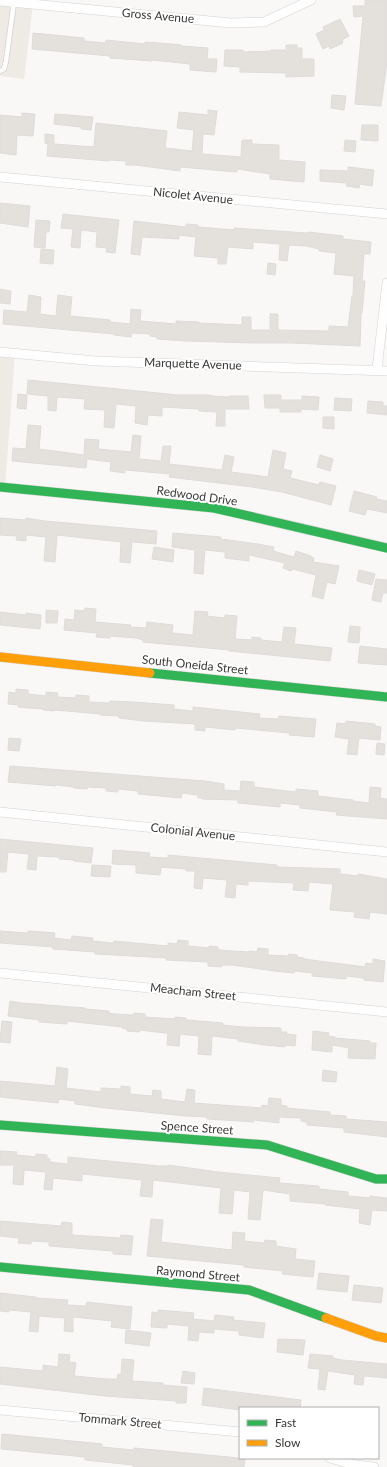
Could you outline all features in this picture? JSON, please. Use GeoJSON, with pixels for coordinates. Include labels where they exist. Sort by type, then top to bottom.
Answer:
{"type":"FeatureCollection","features":[{"type":"Feature","properties":{"kind":"street"},"geometry":{"type":"LineString","coordinates":[[290,0],[292,9]]}},
{"type":"Feature","properties":{"kind":"street","name":"Gross Avenue"},"geometry":{"type":"LineString","coordinates":[[0,1],[41,2],[231,23],[264,22],[311,0]]}},
{"type":"Feature","properties":{"kind":"street","name":"Nicolet Avenue"},"geometry":{"type":"LineString","coordinates":[[0,177],[387,214]]}},
{"type":"Feature","properties":{"kind":"street"},"geometry":{"type":"LineString","coordinates":[[377,369],[387,283]]}},
{"type":"Feature","properties":{"kind":"street","name":"Marquette Avenue"},"geometry":{"type":"LineString","coordinates":[[0,352],[96,362],[377,369],[387,371]]}},
{"type":"Feature","properties":{"kind":"street","name":"Redwood Drive"},"geometry":{"type":"LineString","coordinates":[[0,487],[214,508],[387,548]]}},
{"type":"Feature","properties":{"kind":"street","name":"South Oneida Street"},"geometry":{"type":"LineString","coordinates":[[0,657],[387,697]]}},
{"type":"Feature","properties":{"kind":"street","name":"Colonial Avenue"},"geometry":{"type":"LineString","coordinates":[[0,812],[387,852]]}},
{"type":"Feature","properties":{"kind":"street","name":"Meacham Street"},"geometry":{"type":"LineString","coordinates":[[0,973],[387,1012]]}},
{"type":"Feature","properties":{"kind":"street","name":"Spence Street"},"geometry":{"type":"LineString","coordinates":[[0,1125],[267,1146],[376,1179],[387,1179]]}},
{"type":"Feature","properties":{"kind":"street","name":"Raymond Street"},"geometry":{"type":"LineString","coordinates":[[0,1267],[249,1290],[376,1336],[387,1338]]}},
{"type":"Feature","properties":{"kind":"street","name":"Tommark Street"},"geometry":{"type":"LineString","coordinates":[[0,1410],[239,1432]]}},
{"type":"Feature","properties":{"kind":"street"},"geometry":{"type":"LineString","coordinates":[[334,1459],[355,1465],[374,1467]]}},
{"type":"Feature","properties":{"kind":"lane"},"geometry":{"type":"LineString","coordinates":[[0,71],[4,69],[6,61],[14,2]]}},
{"type":"Feature","properties":{"kind":"shaded area"},"geometry":{"type":"Polygon","coordinates":[[[0,0],[41,0],[40,5],[33,4],[24,79],[0,76],[0,0]]]}},
{"type":"Feature","properties":{"kind":"shaded area"},"geometry":{"type":"Polygon","coordinates":[[[0,352],[15,353],[5,488],[0,487],[0,352]]]}},
{"type":"Feature","properties":{"kind":"building"},"geometry":{"type":"Polygon","coordinates":[[[365,0],[387,0],[387,62],[381,106],[355,104],[363,16],[354,17],[353,6],[365,6],[365,0]]]}},
{"type":"Feature","properties":{"kind":"building"},"geometry":{"type":"Polygon","coordinates":[[[340,19],[349,36],[342,40],[343,43],[330,49],[329,46],[323,49],[316,34],[324,30],[323,27],[340,19]]]}},
{"type":"Feature","properties":{"kind":"building"},"geometry":{"type":"Polygon","coordinates":[[[33,33],[84,38],[84,41],[106,43],[106,40],[208,48],[207,59],[217,59],[216,72],[190,70],[190,64],[110,58],[110,56],[32,49],[33,33]]]}},
{"type":"Feature","properties":{"kind":"building"},"geometry":{"type":"Polygon","coordinates":[[[286,45],[297,45],[297,48],[302,48],[302,59],[314,59],[314,76],[286,77],[286,73],[240,72],[240,67],[224,66],[225,50],[243,50],[243,52],[286,50],[286,45]]]}},
{"type":"Feature","properties":{"kind":"building"},"geometry":{"type":"Polygon","coordinates":[[[332,95],[346,96],[344,110],[331,108],[332,95]]]}},
{"type":"Feature","properties":{"kind":"building"},"geometry":{"type":"Polygon","coordinates":[[[208,110],[217,111],[214,135],[203,134],[202,154],[241,157],[242,140],[252,140],[252,144],[279,145],[279,160],[305,162],[304,182],[270,179],[270,174],[237,169],[237,172],[180,167],[180,171],[126,165],[126,161],[47,156],[48,144],[45,143],[45,134],[54,135],[54,144],[94,147],[96,123],[167,131],[165,148],[192,151],[194,130],[177,128],[179,112],[208,115],[208,110]]]}},
{"type":"Feature","properties":{"kind":"building"},"geometry":{"type":"Polygon","coordinates":[[[22,113],[35,114],[33,136],[17,135],[16,155],[0,153],[0,115],[22,117],[22,113]]]}},
{"type":"Feature","properties":{"kind":"building"},"geometry":{"type":"Polygon","coordinates":[[[55,114],[93,117],[91,130],[81,129],[81,127],[54,124],[55,114]]]}},
{"type":"Feature","properties":{"kind":"building"},"geometry":{"type":"Polygon","coordinates":[[[362,125],[378,125],[378,141],[361,140],[362,125]]]}},
{"type":"Feature","properties":{"kind":"building"},"geometry":{"type":"Polygon","coordinates":[[[345,140],[356,141],[355,152],[344,151],[345,140]]]}},
{"type":"Feature","properties":{"kind":"building"},"geometry":{"type":"Polygon","coordinates":[[[348,167],[374,170],[372,186],[360,184],[359,188],[346,186],[347,183],[320,181],[320,170],[348,171],[348,167]]]}},
{"type":"Feature","properties":{"kind":"building"},"geometry":{"type":"Polygon","coordinates":[[[0,203],[30,206],[28,227],[0,223],[0,203]]]}},
{"type":"Feature","properties":{"kind":"building"},"geometry":{"type":"Polygon","coordinates":[[[63,214],[119,220],[115,253],[106,252],[107,248],[96,247],[97,232],[81,230],[80,248],[71,247],[73,229],[61,228],[63,214]]]}},
{"type":"Feature","properties":{"kind":"building"},"geometry":{"type":"Polygon","coordinates":[[[36,220],[50,221],[49,232],[46,232],[45,248],[34,247],[36,220]]]}},
{"type":"Feature","properties":{"kind":"building"},"geometry":{"type":"Polygon","coordinates":[[[134,221],[186,227],[186,224],[198,225],[198,227],[234,230],[234,228],[308,232],[343,236],[343,239],[371,242],[370,254],[364,254],[362,281],[365,281],[361,313],[360,346],[186,341],[157,339],[157,337],[150,336],[150,334],[132,333],[131,337],[114,334],[3,324],[4,310],[27,312],[29,295],[41,297],[40,314],[56,316],[58,295],[72,297],[70,316],[110,320],[110,322],[130,324],[131,309],[141,310],[140,321],[176,324],[176,321],[242,325],[242,317],[251,317],[251,330],[270,330],[270,314],[278,314],[278,330],[329,331],[329,326],[348,327],[353,296],[354,276],[334,274],[336,253],[319,251],[319,249],[306,246],[289,245],[287,261],[279,260],[280,244],[253,242],[253,249],[228,247],[226,264],[218,264],[218,258],[194,256],[196,237],[179,235],[179,239],[142,237],[140,255],[131,254],[134,221]]]}},
{"type":"Feature","properties":{"kind":"building"},"geometry":{"type":"Polygon","coordinates":[[[41,249],[54,250],[53,264],[40,263],[41,249]]]}},
{"type":"Feature","properties":{"kind":"building"},"geometry":{"type":"Polygon","coordinates":[[[268,263],[276,264],[275,275],[267,274],[268,263]]]}},
{"type":"Feature","properties":{"kind":"building"},"geometry":{"type":"Polygon","coordinates":[[[0,289],[11,291],[10,304],[0,303],[0,289]]]}},
{"type":"Feature","properties":{"kind":"building"},"geometry":{"type":"Polygon","coordinates":[[[28,380],[178,395],[211,395],[230,397],[248,396],[249,409],[225,409],[225,426],[216,426],[217,412],[199,411],[199,409],[162,407],[162,416],[148,415],[147,425],[135,423],[136,406],[116,404],[114,428],[104,427],[105,410],[84,409],[85,399],[57,397],[56,411],[48,410],[48,396],[27,394],[28,380]]]}},
{"type":"Feature","properties":{"kind":"building"},"geometry":{"type":"Polygon","coordinates":[[[18,394],[27,395],[26,409],[17,408],[18,394]]]}},
{"type":"Feature","properties":{"kind":"building"},"geometry":{"type":"Polygon","coordinates":[[[264,395],[281,395],[281,400],[302,400],[302,396],[319,397],[318,410],[301,409],[301,412],[280,412],[280,408],[265,408],[264,395]]]}},
{"type":"Feature","properties":{"kind":"building"},"geometry":{"type":"Polygon","coordinates":[[[335,398],[352,399],[351,411],[334,410],[335,398]]]}},
{"type":"Feature","properties":{"kind":"building"},"geometry":{"type":"Polygon","coordinates":[[[368,401],[383,402],[383,406],[387,406],[387,415],[367,413],[368,401]]]}},
{"type":"Feature","properties":{"kind":"building"},"geometry":{"type":"Polygon","coordinates":[[[323,417],[334,417],[334,429],[323,428],[323,417]]]}},
{"type":"Feature","properties":{"kind":"building"},"geometry":{"type":"Polygon","coordinates":[[[28,425],[41,426],[39,449],[84,455],[85,439],[99,440],[98,449],[131,452],[133,435],[141,436],[139,459],[161,461],[163,446],[171,446],[169,464],[222,470],[225,455],[234,457],[231,472],[268,477],[273,450],[286,453],[283,469],[292,471],[290,478],[319,485],[320,482],[336,486],[331,505],[282,492],[169,477],[170,474],[125,470],[125,473],[110,471],[111,462],[87,459],[86,468],[12,461],[13,448],[26,449],[28,425]]]}},
{"type":"Feature","properties":{"kind":"building"},"geometry":{"type":"Polygon","coordinates":[[[320,455],[333,459],[330,471],[317,467],[320,455]]]}},
{"type":"Feature","properties":{"kind":"building"},"geometry":{"type":"Polygon","coordinates":[[[354,491],[377,497],[376,499],[387,501],[387,513],[367,509],[365,515],[349,511],[354,491]]]}},
{"type":"Feature","properties":{"kind":"building"},"geometry":{"type":"Polygon","coordinates":[[[0,518],[26,520],[26,518],[157,531],[156,544],[132,542],[130,563],[120,562],[121,542],[57,535],[55,562],[44,561],[46,537],[26,535],[26,541],[16,540],[17,536],[0,535],[0,518]]]}},
{"type":"Feature","properties":{"kind":"building"},"geometry":{"type":"Polygon","coordinates":[[[173,533],[221,537],[221,539],[274,547],[273,551],[294,557],[296,551],[311,556],[314,558],[313,562],[339,566],[335,584],[327,582],[323,599],[312,596],[316,575],[292,569],[291,571],[283,568],[285,563],[249,555],[249,561],[225,558],[225,552],[205,550],[203,574],[194,573],[195,550],[172,547],[173,533]]]}},
{"type":"Feature","properties":{"kind":"building"},"geometry":{"type":"Polygon","coordinates":[[[154,547],[174,550],[173,562],[152,559],[154,547]]]}},
{"type":"Feature","properties":{"kind":"building"},"geometry":{"type":"Polygon","coordinates":[[[359,570],[375,574],[372,585],[357,581],[359,570]]]}},
{"type":"Feature","properties":{"kind":"building"},"geometry":{"type":"Polygon","coordinates":[[[376,579],[387,580],[387,593],[383,593],[381,602],[372,600],[376,579]]]}},
{"type":"Feature","properties":{"kind":"building"},"geometry":{"type":"Polygon","coordinates":[[[85,608],[96,609],[95,622],[131,625],[130,627],[146,628],[147,622],[173,625],[172,633],[193,635],[195,611],[208,612],[207,616],[225,618],[225,615],[237,616],[235,639],[252,640],[252,637],[261,638],[261,640],[282,642],[284,627],[296,628],[294,644],[332,648],[330,661],[143,642],[143,640],[136,638],[110,636],[110,638],[96,637],[97,633],[64,630],[65,619],[74,620],[75,610],[84,611],[85,608]]]}},
{"type":"Feature","properties":{"kind":"building"},"geometry":{"type":"Polygon","coordinates":[[[46,610],[58,611],[57,623],[46,623],[46,610]]]}},
{"type":"Feature","properties":{"kind":"building"},"geometry":{"type":"Polygon","coordinates":[[[0,612],[41,615],[40,629],[0,625],[0,612]]]}},
{"type":"Feature","properties":{"kind":"building"},"geometry":{"type":"Polygon","coordinates":[[[350,626],[360,627],[359,643],[348,642],[350,626]]]}},
{"type":"Feature","properties":{"kind":"building"},"geometry":{"type":"Polygon","coordinates":[[[360,646],[387,649],[387,665],[358,663],[360,646]]]}},
{"type":"Feature","properties":{"kind":"building"},"geometry":{"type":"Polygon","coordinates":[[[16,689],[28,690],[28,694],[46,696],[46,692],[58,693],[57,697],[76,698],[76,695],[89,696],[89,702],[110,703],[110,701],[174,705],[174,709],[193,711],[193,707],[260,714],[259,718],[279,719],[279,716],[316,719],[314,737],[289,735],[290,733],[235,728],[235,730],[205,727],[205,731],[195,730],[195,724],[143,721],[119,718],[119,716],[18,707],[19,705],[8,704],[9,692],[16,693],[16,689]]]}},
{"type":"Feature","properties":{"kind":"building"},"geometry":{"type":"Polygon","coordinates":[[[346,721],[375,724],[375,726],[381,727],[380,740],[359,738],[357,755],[347,754],[349,739],[335,737],[337,723],[346,724],[346,721]]]}},
{"type":"Feature","properties":{"kind":"building"},"geometry":{"type":"Polygon","coordinates":[[[9,738],[21,739],[19,751],[8,750],[9,738]]]}},
{"type":"Feature","properties":{"kind":"building"},"geometry":{"type":"Polygon","coordinates":[[[377,743],[385,744],[384,755],[376,754],[377,743]]]}},
{"type":"Feature","properties":{"kind":"building"},"geometry":{"type":"Polygon","coordinates":[[[10,766],[205,781],[224,784],[224,790],[240,791],[241,781],[254,782],[254,787],[296,792],[296,789],[318,791],[318,796],[369,803],[370,787],[381,788],[380,798],[387,799],[387,819],[336,815],[337,812],[300,808],[300,805],[280,803],[280,807],[238,803],[238,800],[202,799],[198,798],[198,795],[182,793],[181,798],[138,794],[138,791],[118,789],[118,792],[106,791],[106,788],[88,787],[87,789],[56,785],[8,782],[10,766]]]}},
{"type":"Feature","properties":{"kind":"building"},"geometry":{"type":"Polygon","coordinates":[[[0,839],[93,848],[91,863],[59,859],[59,857],[37,856],[36,870],[27,869],[29,854],[8,852],[6,872],[0,872],[0,839]]]}},
{"type":"Feature","properties":{"kind":"building"},"geometry":{"type":"Polygon","coordinates":[[[113,850],[150,853],[149,857],[168,858],[168,855],[277,865],[277,867],[340,869],[340,874],[358,876],[358,874],[387,879],[387,914],[370,912],[369,919],[354,917],[355,912],[330,910],[333,884],[309,882],[308,891],[293,890],[294,883],[248,881],[248,885],[236,884],[235,898],[225,897],[227,880],[203,878],[202,889],[194,888],[195,871],[161,867],[160,875],[136,873],[136,865],[112,864],[113,850]]]}},
{"type":"Feature","properties":{"kind":"building"},"geometry":{"type":"Polygon","coordinates":[[[92,865],[111,866],[110,877],[91,876],[92,865]]]}},
{"type":"Feature","properties":{"kind":"building"},"geometry":{"type":"Polygon","coordinates":[[[0,931],[55,933],[54,938],[71,940],[72,936],[93,938],[92,941],[113,943],[114,941],[168,946],[168,943],[177,944],[178,940],[188,941],[188,946],[209,948],[209,946],[218,947],[218,950],[249,952],[257,952],[258,948],[268,949],[268,955],[288,956],[289,954],[297,955],[297,957],[304,959],[365,967],[366,963],[373,964],[373,959],[385,961],[383,982],[346,976],[346,979],[312,976],[312,973],[295,971],[294,973],[232,965],[222,965],[222,967],[208,966],[208,962],[95,954],[95,952],[53,949],[53,947],[0,943],[0,931]]]}},
{"type":"Feature","properties":{"kind":"building"},"geometry":{"type":"Polygon","coordinates":[[[10,1001],[109,1011],[109,1013],[114,1014],[145,1014],[145,1017],[175,1019],[175,1017],[186,1018],[186,1020],[223,1023],[222,1025],[281,1028],[281,1032],[296,1035],[295,1046],[285,1045],[285,1047],[265,1045],[238,1041],[238,1039],[212,1036],[211,1055],[198,1054],[199,1036],[180,1034],[179,1046],[167,1045],[168,1033],[140,1030],[139,1032],[127,1031],[127,1029],[122,1027],[67,1021],[67,1024],[39,1022],[39,1020],[8,1016],[10,1001]]]}},
{"type":"Feature","properties":{"kind":"building"},"geometry":{"type":"Polygon","coordinates":[[[2,1021],[12,1022],[10,1043],[0,1042],[2,1021]]]}},
{"type":"Feature","properties":{"kind":"building"},"geometry":{"type":"Polygon","coordinates":[[[313,1031],[329,1033],[328,1036],[335,1038],[370,1041],[370,1043],[376,1043],[375,1059],[348,1058],[349,1048],[332,1045],[332,1052],[312,1050],[313,1031]]]}},
{"type":"Feature","properties":{"kind":"building"},"geometry":{"type":"Polygon","coordinates":[[[57,1067],[68,1069],[66,1088],[101,1092],[101,1088],[121,1089],[121,1086],[130,1087],[130,1094],[152,1096],[153,1090],[161,1091],[161,1099],[185,1102],[187,1089],[195,1090],[194,1103],[262,1108],[262,1105],[268,1106],[269,1098],[281,1099],[281,1105],[287,1106],[287,1108],[330,1112],[330,1115],[346,1116],[346,1119],[387,1122],[387,1137],[344,1132],[344,1128],[307,1125],[307,1122],[301,1121],[301,1118],[279,1117],[279,1123],[254,1120],[254,1122],[207,1119],[207,1117],[75,1104],[75,1101],[59,1099],[58,1103],[0,1097],[0,1081],[55,1086],[57,1067]]]}},
{"type":"Feature","properties":{"kind":"building"},"geometry":{"type":"Polygon","coordinates":[[[323,1070],[337,1072],[336,1082],[322,1081],[323,1070]]]}},
{"type":"Feature","properties":{"kind":"building"},"geometry":{"type":"Polygon","coordinates":[[[0,1151],[17,1152],[16,1155],[36,1157],[36,1154],[47,1155],[50,1162],[68,1164],[68,1157],[159,1166],[168,1165],[280,1178],[279,1183],[319,1186],[319,1189],[348,1192],[348,1196],[387,1198],[387,1211],[372,1210],[370,1225],[359,1223],[360,1209],[290,1201],[290,1194],[263,1190],[260,1220],[248,1219],[250,1192],[234,1190],[232,1214],[219,1213],[221,1188],[153,1180],[152,1197],[140,1196],[142,1180],[82,1174],[82,1181],[53,1178],[52,1190],[44,1189],[46,1172],[24,1170],[23,1185],[13,1184],[14,1165],[0,1165],[0,1151]]]}},
{"type":"Feature","properties":{"kind":"building"},"geometry":{"type":"Polygon","coordinates":[[[151,1219],[163,1220],[161,1242],[232,1250],[233,1232],[245,1233],[244,1241],[264,1243],[265,1240],[276,1241],[276,1246],[296,1249],[295,1259],[315,1261],[313,1277],[282,1274],[283,1271],[244,1267],[244,1265],[147,1256],[151,1219]]]}},
{"type":"Feature","properties":{"kind":"building"},"geometry":{"type":"Polygon","coordinates":[[[0,1221],[61,1226],[62,1222],[72,1223],[72,1235],[120,1238],[121,1235],[133,1236],[131,1255],[113,1254],[113,1251],[49,1246],[49,1242],[31,1241],[31,1244],[18,1243],[19,1238],[0,1236],[0,1221]]]}},
{"type":"Feature","properties":{"kind":"building"},"geometry":{"type":"Polygon","coordinates":[[[319,1273],[349,1276],[347,1292],[317,1289],[319,1273]]]}},
{"type":"Feature","properties":{"kind":"building"},"geometry":{"type":"Polygon","coordinates":[[[354,1285],[383,1288],[381,1303],[352,1300],[354,1285]]]}},
{"type":"Feature","properties":{"kind":"building"},"geometry":{"type":"Polygon","coordinates":[[[0,1293],[36,1298],[68,1300],[67,1305],[86,1306],[87,1302],[132,1307],[130,1329],[111,1327],[112,1321],[73,1317],[73,1332],[64,1331],[65,1318],[39,1316],[38,1332],[29,1331],[31,1312],[9,1310],[9,1312],[0,1311],[0,1293]]]}},
{"type":"Feature","properties":{"kind":"building"},"geometry":{"type":"Polygon","coordinates":[[[158,1310],[194,1313],[193,1319],[214,1321],[215,1315],[234,1317],[233,1320],[265,1323],[263,1338],[239,1335],[239,1331],[214,1329],[214,1333],[199,1332],[198,1341],[188,1340],[189,1326],[167,1324],[167,1328],[151,1327],[152,1312],[158,1313],[158,1310]]]}},
{"type":"Feature","properties":{"kind":"building"},"geometry":{"type":"Polygon","coordinates":[[[126,1330],[151,1333],[149,1346],[125,1343],[126,1330]]]}},
{"type":"Feature","properties":{"kind":"building"},"geometry":{"type":"Polygon","coordinates":[[[278,1339],[305,1340],[303,1355],[277,1352],[278,1339]]]}},
{"type":"Feature","properties":{"kind":"building"},"geometry":{"type":"Polygon","coordinates":[[[59,1354],[70,1355],[69,1362],[76,1363],[74,1376],[107,1379],[117,1379],[118,1374],[121,1375],[122,1359],[134,1360],[132,1381],[163,1383],[163,1385],[187,1387],[186,1403],[105,1396],[0,1384],[0,1367],[43,1371],[43,1365],[58,1367],[59,1354]]]}},
{"type":"Feature","properties":{"kind":"building"},"geometry":{"type":"Polygon","coordinates":[[[310,1354],[333,1356],[333,1358],[342,1360],[387,1364],[387,1378],[364,1376],[363,1385],[354,1384],[355,1375],[328,1371],[325,1390],[318,1389],[320,1369],[308,1368],[310,1354]]]}},
{"type":"Feature","properties":{"kind":"building"},"geometry":{"type":"Polygon","coordinates":[[[183,1371],[195,1373],[194,1384],[181,1383],[183,1371]]]}},
{"type":"Feature","properties":{"kind":"building"},"geometry":{"type":"Polygon","coordinates":[[[204,1388],[301,1400],[300,1407],[239,1407],[239,1410],[202,1405],[204,1388]]]}},
{"type":"Feature","properties":{"kind":"building"},"geometry":{"type":"Polygon","coordinates":[[[2,1434],[102,1444],[102,1447],[134,1450],[134,1448],[245,1459],[244,1467],[133,1467],[133,1465],[85,1460],[85,1457],[1,1449],[2,1434]]]}},
{"type":"Feature","properties":{"kind":"traffic: fast"},"geometry":{"type":"LineString","coordinates":[[0,487],[214,508],[387,548]]}},
{"type":"Feature","properties":{"kind":"traffic: fast"},"geometry":{"type":"LineString","coordinates":[[150,673],[387,697]]}},
{"type":"Feature","properties":{"kind":"traffic: fast"},"geometry":{"type":"LineString","coordinates":[[0,1125],[267,1145],[376,1179],[387,1179]]}},
{"type":"Feature","properties":{"kind":"traffic: fast"},"geometry":{"type":"LineString","coordinates":[[0,1267],[249,1290],[326,1318]]}},
{"type":"Feature","properties":{"kind":"traffic: slow"},"geometry":{"type":"LineString","coordinates":[[0,657],[150,673]]}},
{"type":"Feature","properties":{"kind":"traffic: slow"},"geometry":{"type":"LineString","coordinates":[[326,1318],[376,1336],[387,1338]]}}]}
